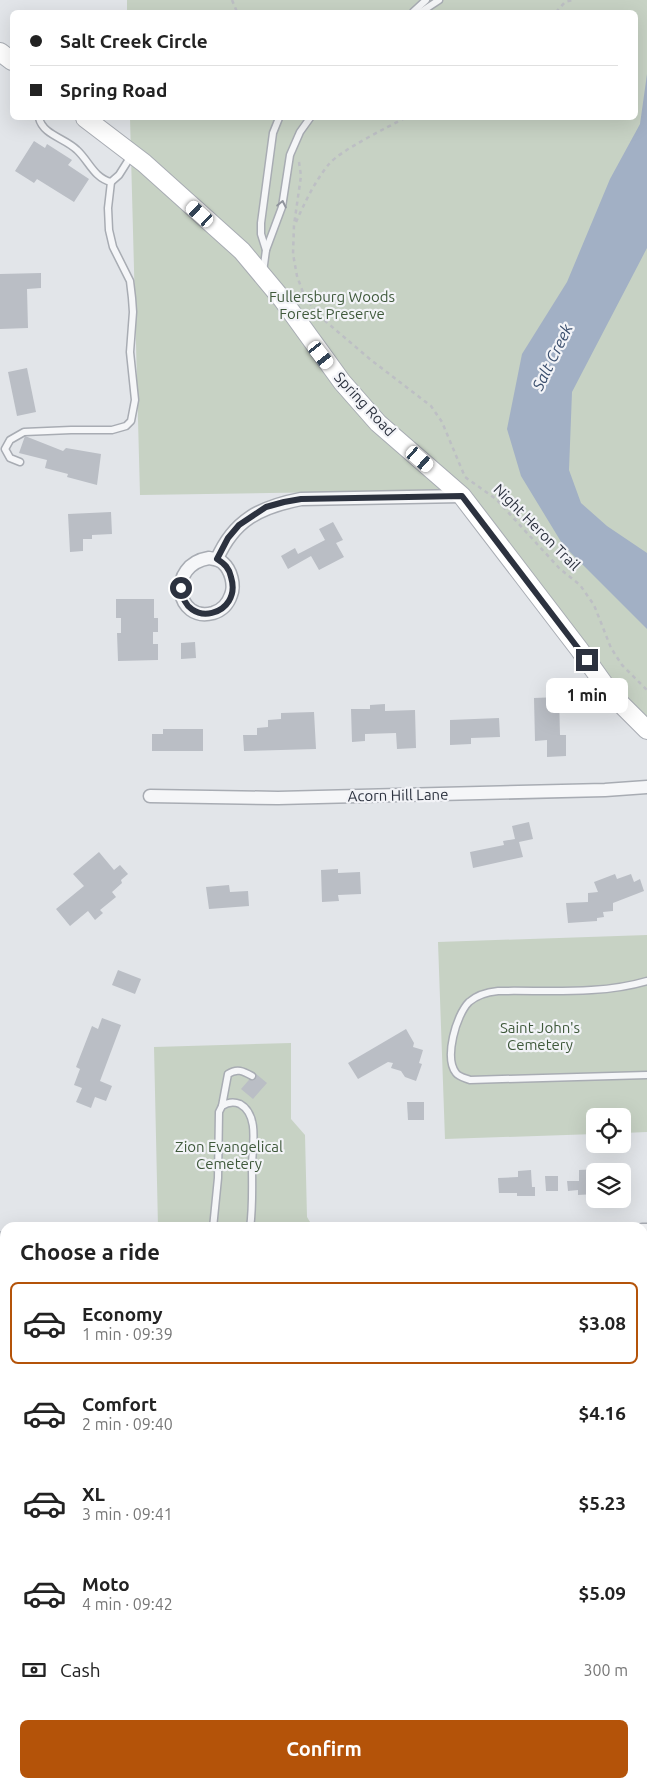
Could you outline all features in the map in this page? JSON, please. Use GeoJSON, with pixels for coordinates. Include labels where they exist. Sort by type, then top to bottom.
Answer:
{"type":"FeatureCollection","features":[{"type":"Feature","properties":{"kind":"street","name":"Spring Road"},"geometry":{"type":"LineString","coordinates":[[88,120],[132,154],[242,251],[342,382],[378,423],[462,496],[604,684],[647,730]]}},
{"type":"Feature","properties":{"kind":"street"},"geometry":{"type":"LineString","coordinates":[[217,559],[228,538],[239,525],[266,507],[284,502],[301,499],[462,496]]}},
{"type":"Feature","properties":{"kind":"street"},"geometry":{"type":"LineString","coordinates":[[201,559],[217,559],[224,563],[229,571],[233,590],[225,607],[216,612],[198,613],[186,604],[182,596],[182,580],[191,564],[201,559]]}},
{"type":"Feature","properties":{"kind":"street","name":"Acorn Hill Lane"},"geometry":{"type":"LineString","coordinates":[[150,796],[278,798],[604,790],[647,787]]}},
{"type":"Feature","properties":{"kind":"lane"},"geometry":{"type":"LineString","coordinates":[[416,10],[426,0]]}},
{"type":"Feature","properties":{"kind":"lane"},"geometry":{"type":"LineString","coordinates":[[424,10],[439,0]]}},
{"type":"Feature","properties":{"kind":"lane"},"geometry":{"type":"LineString","coordinates":[[39,120],[40,125],[45,130],[78,151],[96,174],[104,180],[111,182]]}},
{"type":"Feature","properties":{"kind":"lane"},"geometry":{"type":"LineString","coordinates":[[266,250],[261,234],[261,223],[273,132],[278,120]]}},
{"type":"Feature","properties":{"kind":"lane"},"geometry":{"type":"LineString","coordinates":[[262,275],[266,250],[282,208],[292,148],[309,120]]}},
{"type":"Feature","properties":{"kind":"lane"},"geometry":{"type":"LineString","coordinates":[[20,462],[10,458],[5,449],[10,440],[24,432],[112,430],[126,426],[131,421],[135,400],[130,352],[133,312],[132,298],[130,281],[113,247],[109,230],[108,208],[111,182],[119,175],[132,154]]}},
{"type":"Feature","properties":{"kind":"lane"},"geometry":{"type":"LineString","coordinates":[[647,981],[629,986],[599,990],[498,991],[485,993],[469,1003],[462,1012],[452,1041],[453,1068],[457,1074],[470,1080],[647,1075]]}},
{"type":"Feature","properties":{"kind":"lane"},"geometry":{"type":"LineString","coordinates":[[214,1222],[218,1168],[219,1112],[222,1106],[228,1074],[233,1070],[238,1070],[252,1076]]}},
{"type":"Feature","properties":{"kind":"lane"},"geometry":{"type":"LineString","coordinates":[[222,1106],[232,1102],[239,1104],[247,1111],[251,1118],[254,1133],[251,1222]]}},
{"type":"Feature","properties":{"kind":"path"},"geometry":{"type":"LineString","coordinates":[[558,10],[565,2],[573,0]]}},
{"type":"Feature","properties":{"kind":"path","name":"Night Heron Trail"},"geometry":{"type":"LineString","coordinates":[[401,120],[348,150],[330,163],[309,195],[294,225],[293,254],[297,276],[305,298],[324,320],[371,360],[431,406],[442,422],[465,477],[496,499],[560,569],[580,585],[594,606],[611,648],[622,665],[647,690]]}},
{"type":"Feature","properties":{"kind":"green space","name":"Fullersburg Woods Forest Preserve"},"geometry":{"type":"Polygon","coordinates":[[[127,0],[647,0],[647,725],[626,703],[465,490],[140,495],[130,120],[638,120],[638,10],[127,10],[127,0]]]}},
{"type":"Feature","properties":{"kind":"green space","name":"Saint John's Cemetery"},"geometry":{"type":"Polygon","coordinates":[[[647,935],[647,1132],[631,1133],[631,1108],[586,1108],[586,1134],[445,1139],[438,942],[647,935]]]}},
{"type":"Feature","properties":{"kind":"green space","name":"Zion Evangelical Cemetery"},"geometry":{"type":"Polygon","coordinates":[[[291,1043],[291,1119],[305,1135],[307,1217],[310,1222],[158,1222],[154,1047],[291,1043]]]}},
{"type":"Feature","properties":{"kind":"water","name":"Salt Creek"},"geometry":{"type":"Polygon","coordinates":[[[647,74],[647,248],[572,392],[569,470],[581,503],[607,526],[647,553],[647,629],[563,545],[521,476],[507,429],[522,354],[567,282],[610,179],[640,124],[647,74]]]}},
{"type":"Feature","properties":{"kind":"building"},"geometry":{"type":"Polygon","coordinates":[[[34,141],[45,148],[47,144],[72,160],[68,165],[89,179],[74,202],[37,179],[34,183],[15,171],[34,141]]]}},
{"type":"Feature","properties":{"kind":"building"},"geometry":{"type":"Polygon","coordinates":[[[41,273],[41,288],[27,289],[28,328],[0,329],[0,274],[41,273]]]}},
{"type":"Feature","properties":{"kind":"building"},"geometry":{"type":"Polygon","coordinates":[[[27,368],[36,412],[17,416],[8,372],[27,368]]]}},
{"type":"Feature","properties":{"kind":"building"},"geometry":{"type":"Polygon","coordinates":[[[25,436],[63,451],[66,448],[101,454],[97,485],[67,477],[68,474],[45,468],[47,460],[19,453],[25,436]]]}},
{"type":"Feature","properties":{"kind":"building"},"geometry":{"type":"Polygon","coordinates":[[[111,512],[112,534],[92,535],[92,539],[83,539],[83,551],[70,552],[68,514],[111,512]]]}},
{"type":"Feature","properties":{"kind":"building"},"geometry":{"type":"Polygon","coordinates":[[[333,522],[343,540],[336,543],[344,557],[319,570],[311,556],[288,569],[281,556],[295,548],[298,554],[325,540],[319,529],[333,522]]]}},
{"type":"Feature","properties":{"kind":"building"},"geometry":{"type":"Polygon","coordinates":[[[116,599],[154,599],[154,618],[158,618],[158,632],[153,632],[153,644],[158,644],[158,660],[118,661],[117,633],[121,633],[121,618],[116,618],[116,599]]]}},
{"type":"Feature","properties":{"kind":"building"},"geometry":{"type":"Polygon","coordinates":[[[195,642],[196,658],[181,659],[181,643],[195,642]]]}},
{"type":"Feature","properties":{"kind":"building"},"geometry":{"type":"Polygon","coordinates":[[[559,697],[560,735],[566,735],[566,756],[547,757],[547,740],[535,741],[534,698],[559,697]]]}},
{"type":"Feature","properties":{"kind":"building"},"geometry":{"type":"Polygon","coordinates":[[[385,704],[385,711],[415,710],[416,748],[397,749],[396,733],[365,734],[365,741],[352,742],[351,709],[370,709],[370,705],[385,704]]]}},
{"type":"Feature","properties":{"kind":"building"},"geometry":{"type":"Polygon","coordinates":[[[314,712],[316,749],[244,751],[243,735],[257,735],[257,728],[268,727],[268,720],[281,719],[281,713],[314,712]]]}},
{"type":"Feature","properties":{"kind":"building"},"geometry":{"type":"Polygon","coordinates":[[[499,718],[500,737],[471,738],[471,744],[450,745],[450,720],[499,718]]]}},
{"type":"Feature","properties":{"kind":"building"},"geometry":{"type":"Polygon","coordinates":[[[163,729],[203,729],[203,751],[152,751],[152,734],[163,734],[163,729]]]}},
{"type":"Feature","properties":{"kind":"building"},"geometry":{"type":"Polygon","coordinates":[[[529,822],[533,839],[519,842],[523,857],[473,868],[470,852],[504,845],[503,841],[515,839],[512,826],[529,822]]]}},
{"type":"Feature","properties":{"kind":"building"},"geometry":{"type":"Polygon","coordinates":[[[99,852],[114,870],[120,865],[128,874],[112,892],[116,897],[100,910],[103,913],[95,920],[88,911],[70,926],[56,909],[84,886],[73,874],[99,852]]]}},
{"type":"Feature","properties":{"kind":"building"},"geometry":{"type":"Polygon","coordinates":[[[338,869],[338,873],[360,872],[361,894],[338,895],[339,901],[322,902],[321,870],[338,869]]]}},
{"type":"Feature","properties":{"kind":"building"},"geometry":{"type":"Polygon","coordinates":[[[615,874],[617,879],[631,874],[634,882],[640,879],[644,891],[613,903],[613,911],[603,912],[604,917],[597,918],[597,921],[568,923],[566,903],[588,902],[588,893],[598,892],[594,882],[615,874]]]}},
{"type":"Feature","properties":{"kind":"building"},"geometry":{"type":"Polygon","coordinates":[[[229,885],[230,892],[248,891],[249,906],[209,909],[206,887],[229,885]]]}},
{"type":"Feature","properties":{"kind":"building"},"geometry":{"type":"Polygon","coordinates":[[[118,970],[141,979],[135,994],[112,985],[118,970]]]}},
{"type":"Feature","properties":{"kind":"building"},"geometry":{"type":"Polygon","coordinates":[[[102,1018],[121,1025],[100,1081],[112,1086],[106,1101],[95,1097],[91,1108],[76,1102],[82,1088],[74,1085],[80,1069],[76,1067],[92,1026],[98,1029],[102,1018]]]}},
{"type":"Feature","properties":{"kind":"building"},"geometry":{"type":"Polygon","coordinates":[[[406,1029],[414,1043],[413,1047],[423,1050],[419,1063],[422,1064],[416,1081],[405,1077],[401,1071],[391,1068],[393,1063],[388,1062],[358,1079],[348,1063],[406,1029]]]}},
{"type":"Feature","properties":{"kind":"building"},"geometry":{"type":"Polygon","coordinates":[[[255,1073],[267,1083],[253,1099],[241,1089],[255,1073]]]}},
{"type":"Feature","properties":{"kind":"building"},"geometry":{"type":"Polygon","coordinates":[[[407,1102],[424,1102],[424,1120],[408,1120],[407,1102]]]}},
{"type":"Feature","properties":{"kind":"building"},"geometry":{"type":"Polygon","coordinates":[[[531,1170],[532,1187],[535,1187],[535,1196],[499,1193],[498,1178],[518,1177],[518,1171],[531,1170]]]}},
{"type":"Feature","properties":{"kind":"building"},"geometry":{"type":"Polygon","coordinates":[[[579,1170],[586,1170],[586,1195],[578,1195],[578,1190],[568,1191],[567,1181],[579,1181],[579,1170]]]}},
{"type":"Feature","properties":{"kind":"building"},"geometry":{"type":"Polygon","coordinates":[[[545,1176],[558,1176],[558,1191],[546,1191],[545,1176]]]}},
{"type":"Feature","properties":{"kind":"route"},"geometry":{"type":"LineString","coordinates":[[181,588],[186,604],[198,613],[216,612],[225,607],[233,590],[232,582],[229,571],[224,563],[217,559],[228,538],[239,525],[266,507],[301,499],[462,496],[587,660]]}}]}
